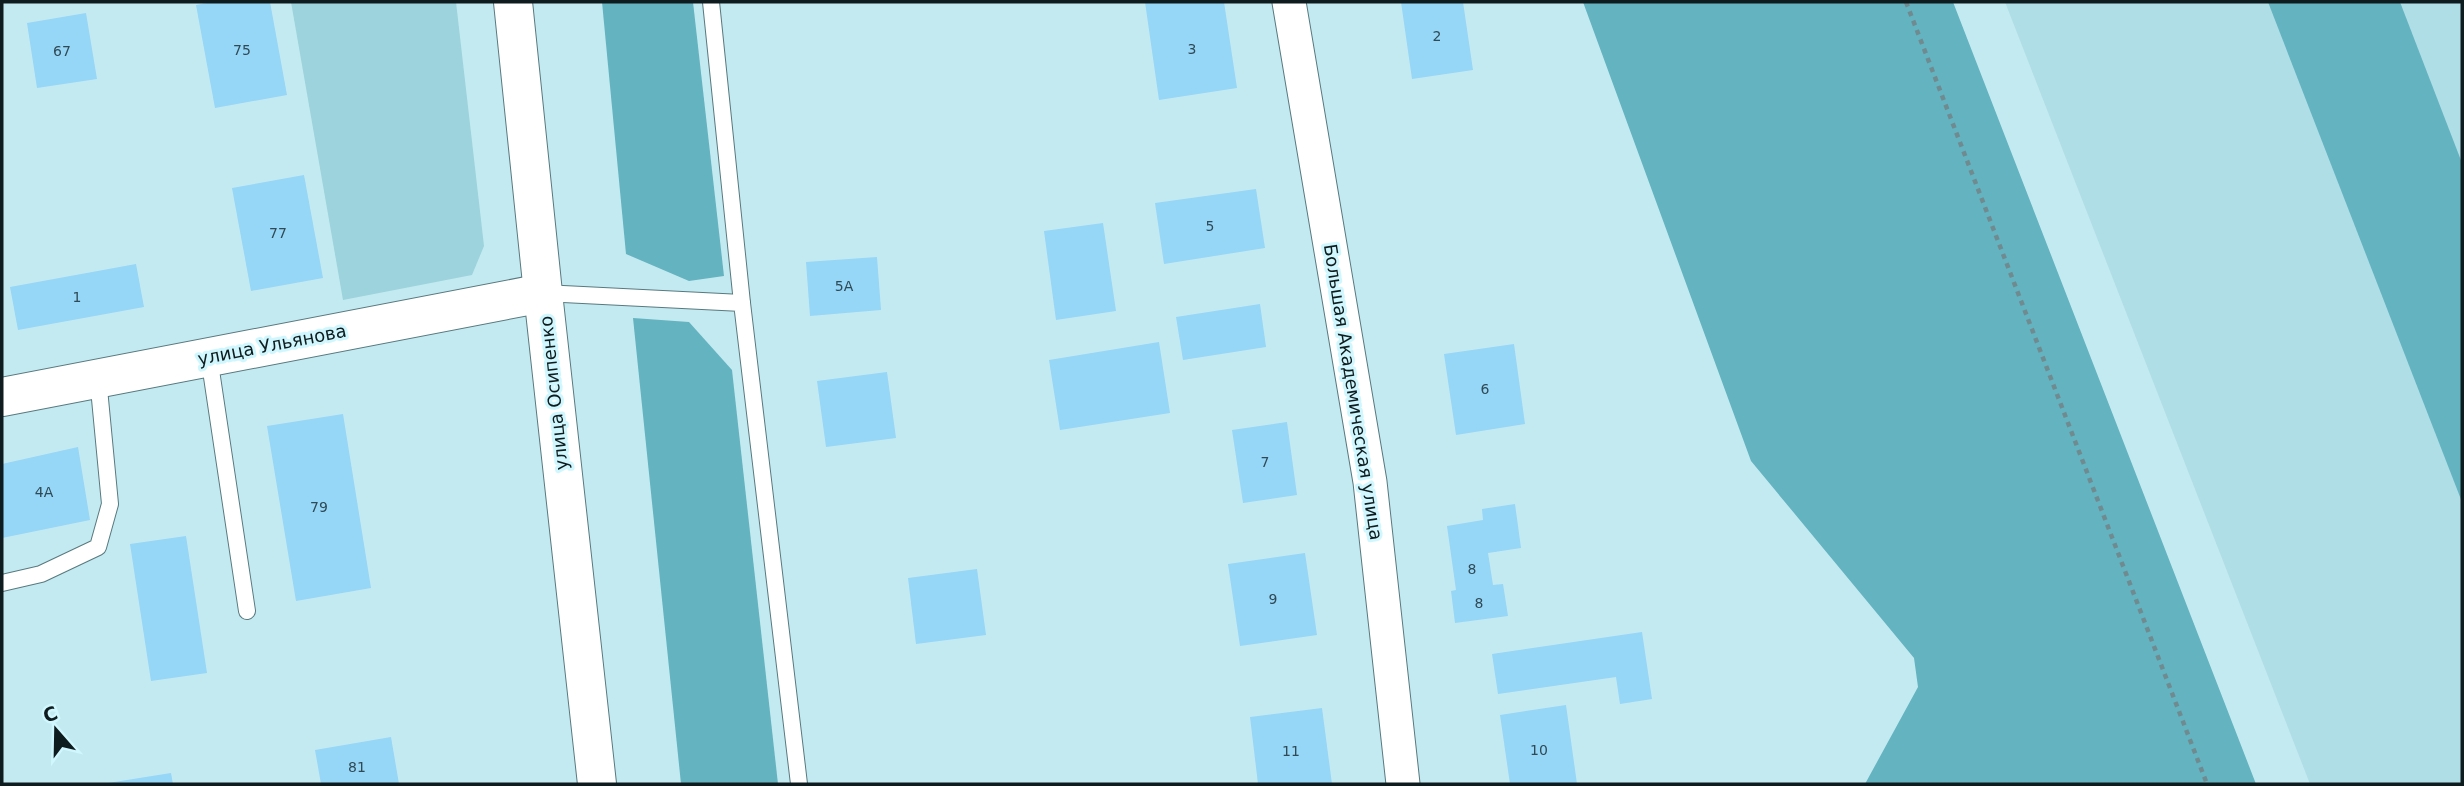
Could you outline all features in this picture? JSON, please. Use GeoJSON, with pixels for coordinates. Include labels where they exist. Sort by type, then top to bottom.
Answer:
{"type":"FeatureCollection","features":[{"type":"Feature","properties":{"kind":"main road","name":"улица Осипенко"},"geometry":{"type":"LineString","coordinates":[[513,2],[597,784]]}},
{"type":"Feature","properties":{"kind":"main road","name":"улица Ульянова"},"geometry":{"type":"LineString","coordinates":[[2,397],[543,293]]}},
{"type":"Feature","properties":{"kind":"street","name":"Большая Академическая улица"},"geometry":{"type":"LineString","coordinates":[[1289,2],[1370,482],[1403,784]]}},
{"type":"Feature","properties":{"kind":"lane"},"geometry":{"type":"LineString","coordinates":[[711,2],[742,303],[799,784]]}},
{"type":"Feature","properties":{"kind":"lane"},"geometry":{"type":"LineString","coordinates":[[543,293],[742,303]]}},
{"type":"Feature","properties":{"kind":"lane"},"geometry":{"type":"LineString","coordinates":[[209,357],[247,611]]}},
{"type":"Feature","properties":{"kind":"lane"},"geometry":{"type":"LineString","coordinates":[[2,583],[41,574],[99,547],[110,504],[98,378]]}},
{"type":"Feature","properties":{"kind":"path"},"geometry":{"type":"LineString","coordinates":[[1906,2],[2207,784]]}},
{"type":"Feature","properties":{"kind":"shaded area"},"geometry":{"type":"Polygon","coordinates":[[[291,2],[456,2],[484,246],[472,275],[343,300],[291,2]]]}},
{"type":"Feature","properties":{"kind":"shaded area"},"geometry":{"type":"Polygon","coordinates":[[[602,2],[693,2],[724,276],[689,281],[626,254],[602,2]]]}},
{"type":"Feature","properties":{"kind":"shaded area"},"geometry":{"type":"Polygon","coordinates":[[[1583,2],[1953,2],[2256,784],[1865,784],[1918,687],[1914,658],[1751,461],[1583,2]]]}},
{"type":"Feature","properties":{"kind":"shaded area"},"geometry":{"type":"Polygon","coordinates":[[[2005,2],[2462,2],[2462,784],[2310,784],[2005,2]]]}},
{"type":"Feature","properties":{"kind":"shaded area"},"geometry":{"type":"Polygon","coordinates":[[[2268,2],[2400,2],[2462,163],[2462,502],[2268,2]]]}},
{"type":"Feature","properties":{"kind":"shaded area"},"geometry":{"type":"Polygon","coordinates":[[[633,318],[689,322],[732,370],[778,784],[681,784],[633,318]]]}},
{"type":"Feature","properties":{"kind":"building"},"geometry":{"type":"Polygon","coordinates":[[[212,2],[270,2],[287,95],[215,108],[196,5],[212,2]]]}},
{"type":"Feature","properties":{"kind":"building"},"geometry":{"type":"Polygon","coordinates":[[[1145,2],[1224,2],[1237,88],[1159,100],[1145,2]]]}},
{"type":"Feature","properties":{"kind":"building"},"geometry":{"type":"Polygon","coordinates":[[[1401,2],[1463,2],[1473,70],[1412,79],[1401,2]]]}},
{"type":"Feature","properties":{"kind":"building"},"geometry":{"type":"Polygon","coordinates":[[[86,13],[97,79],[37,88],[27,23],[86,13]]]}},
{"type":"Feature","properties":{"kind":"building"},"geometry":{"type":"Polygon","coordinates":[[[304,175],[323,278],[251,291],[232,188],[304,175]]]}},
{"type":"Feature","properties":{"kind":"building"},"geometry":{"type":"Polygon","coordinates":[[[1256,189],[1265,248],[1164,264],[1155,203],[1256,189]]]}},
{"type":"Feature","properties":{"kind":"building"},"geometry":{"type":"Polygon","coordinates":[[[1103,223],[1116,311],[1056,320],[1044,231],[1103,223]]]}},
{"type":"Feature","properties":{"kind":"building"},"geometry":{"type":"Polygon","coordinates":[[[877,257],[881,310],[810,316],[806,262],[877,257]]]}},
{"type":"Feature","properties":{"kind":"building"},"geometry":{"type":"Polygon","coordinates":[[[136,264],[144,307],[18,330],[10,287],[136,264]]]}},
{"type":"Feature","properties":{"kind":"building"},"geometry":{"type":"Polygon","coordinates":[[[1260,304],[1266,347],[1183,360],[1176,317],[1260,304]]]}},
{"type":"Feature","properties":{"kind":"building"},"geometry":{"type":"Polygon","coordinates":[[[1159,342],[1170,413],[1060,430],[1049,360],[1159,342]]]}},
{"type":"Feature","properties":{"kind":"building"},"geometry":{"type":"Polygon","coordinates":[[[1514,344],[1525,424],[1456,435],[1444,354],[1514,344]]]}},
{"type":"Feature","properties":{"kind":"building"},"geometry":{"type":"Polygon","coordinates":[[[887,372],[896,438],[826,447],[817,381],[887,372]]]}},
{"type":"Feature","properties":{"kind":"building"},"geometry":{"type":"Polygon","coordinates":[[[343,414],[371,588],[296,601],[267,426],[343,414]]]}},
{"type":"Feature","properties":{"kind":"building"},"geometry":{"type":"Polygon","coordinates":[[[1287,422],[1297,495],[1243,503],[1232,430],[1287,422]]]}},
{"type":"Feature","properties":{"kind":"building"},"geometry":{"type":"Polygon","coordinates":[[[78,447],[90,520],[2,538],[2,464],[78,447]]]}},
{"type":"Feature","properties":{"kind":"building"},"geometry":{"type":"Polygon","coordinates":[[[1515,504],[1521,548],[1488,553],[1493,585],[1503,584],[1508,616],[1455,623],[1451,591],[1456,590],[1447,526],[1483,520],[1482,509],[1515,504]]]}},
{"type":"Feature","properties":{"kind":"building"},"geometry":{"type":"Polygon","coordinates":[[[186,536],[207,673],[151,681],[130,544],[186,536]]]}},
{"type":"Feature","properties":{"kind":"building"},"geometry":{"type":"Polygon","coordinates":[[[1305,553],[1317,635],[1240,646],[1228,564],[1305,553]]]}},
{"type":"Feature","properties":{"kind":"building"},"geometry":{"type":"Polygon","coordinates":[[[977,569],[986,635],[916,644],[908,578],[977,569]]]}},
{"type":"Feature","properties":{"kind":"building"},"geometry":{"type":"Polygon","coordinates":[[[1642,632],[1652,699],[1620,704],[1616,677],[1498,694],[1492,654],[1642,632]]]}},
{"type":"Feature","properties":{"kind":"building"},"geometry":{"type":"Polygon","coordinates":[[[1566,705],[1577,784],[1510,784],[1500,715],[1566,705]]]}},
{"type":"Feature","properties":{"kind":"building"},"geometry":{"type":"Polygon","coordinates":[[[1322,708],[1332,784],[1258,784],[1250,717],[1322,708]]]}},
{"type":"Feature","properties":{"kind":"building"},"geometry":{"type":"Polygon","coordinates":[[[391,737],[399,784],[321,784],[315,750],[391,737]]]}},
{"type":"Feature","properties":{"kind":"building"},"geometry":{"type":"Polygon","coordinates":[[[171,773],[173,784],[108,784],[108,783],[171,773]]]}}]}
